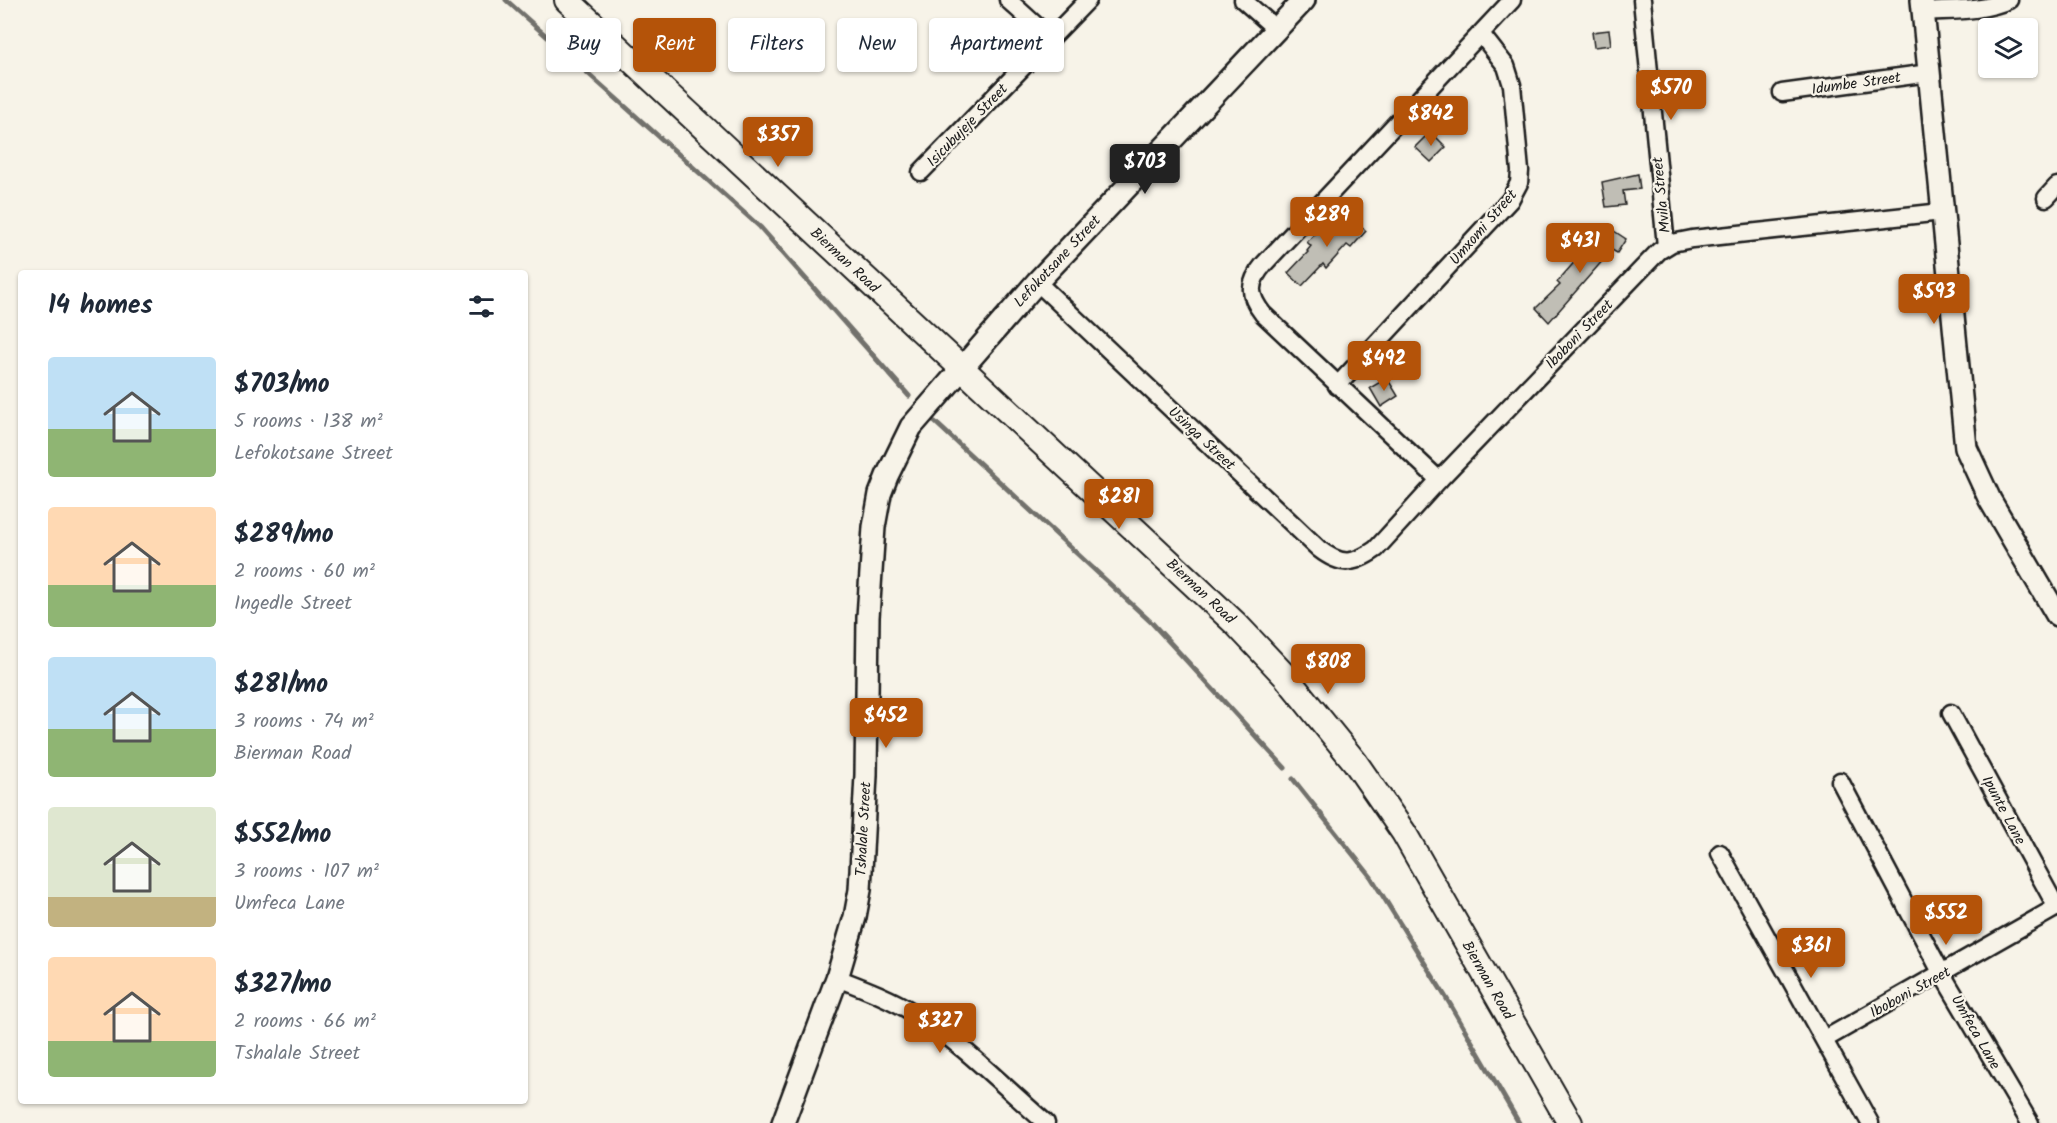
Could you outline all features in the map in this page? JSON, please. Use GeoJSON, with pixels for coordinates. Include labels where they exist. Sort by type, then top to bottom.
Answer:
{"type":"FeatureCollection","features":[{"type":"Feature","properties":{"kind":"main road","name":"Bierman Road"},"geometry":{"type":"LineString","coordinates":[[567,0],[1230,604],[1294,670],[1362,756],[1412,827],[1579,1123]]}},
{"type":"Feature","properties":{"kind":"main road","name":"Bierman Road"},"geometry":{"type":"LineString","coordinates":[[583,0],[1236,624],[1286,677],[1334,736],[1404,833],[1570,1123]]}},
{"type":"Feature","properties":{"kind":"street"},"geometry":{"type":"LineString","coordinates":[[1008,0],[1028,18]]}},
{"type":"Feature","properties":{"kind":"street","name":"Isicubujeje Street"},"geometry":{"type":"LineString","coordinates":[[1064,25],[1088,0]]}},
{"type":"Feature","properties":{"kind":"street"},"geometry":{"type":"LineString","coordinates":[[1243,0],[1276,29]]}},
{"type":"Feature","properties":{"kind":"street","name":"Lefokotsane Street"},"geometry":{"type":"LineString","coordinates":[[964,364],[1037,282],[1304,0]]}},
{"type":"Feature","properties":{"kind":"street"},"geometry":{"type":"LineString","coordinates":[[1439,480],[1263,314],[1251,296],[1252,279],[1512,0]]}},
{"type":"Feature","properties":{"kind":"street","name":"Mvila Street"},"geometry":{"type":"LineString","coordinates":[[1642,0],[1666,246]]}},
{"type":"Feature","properties":{"kind":"street"},"geometry":{"type":"LineString","coordinates":[[2008,0],[1980,9],[1922,6],[1966,448],[1990,500],[2056,613]]}},
{"type":"Feature","properties":{"kind":"street","name":"Umxomi Street"},"geometry":{"type":"LineString","coordinates":[[1337,386],[1510,200],[1519,183],[1509,75],[1498,55],[1481,34]]}},
{"type":"Feature","properties":{"kind":"street","name":"Isicubujeje Street"},"geometry":{"type":"LineString","coordinates":[[921,172],[1019,72]]}},
{"type":"Feature","properties":{"kind":"street","name":"Idumbe Street"},"geometry":{"type":"LineString","coordinates":[[1782,93],[1929,73]]}},
{"type":"Feature","properties":{"kind":"street"},"geometry":{"type":"LineString","coordinates":[[1666,246],[1692,239],[1942,212]]}},
{"type":"Feature","properties":{"kind":"street","name":"Iboboni Street"},"geometry":{"type":"LineString","coordinates":[[1376,549],[1439,480],[1666,246]]}},
{"type":"Feature","properties":{"kind":"street","name":"Usinga Street"},"geometry":{"type":"LineString","coordinates":[[1037,282],[1331,558],[1353,562],[1376,549]]}},
{"type":"Feature","properties":{"kind":"street","name":"Tshalale Street"},"geometry":{"type":"LineString","coordinates":[[783,1123],[837,978],[853,926],[860,890],[866,775],[871,562],[880,494],[896,452],[911,427],[964,364]]}},
{"type":"Feature","properties":{"kind":"street","name":"Ipunte Lane"},"geometry":{"type":"LineString","coordinates":[[1951,712],[2057,908]]}},
{"type":"Feature","properties":{"kind":"street","name":"Umfeca Lane"},"geometry":{"type":"LineString","coordinates":[[1839,781],[1942,974],[2030,1123]]}},
{"type":"Feature","properties":{"kind":"street"},"geometry":{"type":"LineString","coordinates":[[1720,853],[1870,1123]]}},
{"type":"Feature","properties":{"kind":"street","name":"Iboboni Street"},"geometry":{"type":"LineString","coordinates":[[1825,1039],[2057,908]]}},
{"type":"Feature","properties":{"kind":"street"},"geometry":{"type":"LineString","coordinates":[[837,978],[876,993],[913,1012],[958,1046],[1046,1123]]}},
{"type":"Feature","properties":{"kind":"building"},"geometry":{"type":"Polygon","coordinates":[[[1609,30],[1611,45],[1594,47],[1592,32],[1609,30]]]}},
{"type":"Feature","properties":{"kind":"building"},"geometry":{"type":"Polygon","coordinates":[[[1432,133],[1446,147],[1431,162],[1415,147],[1432,133]]]}},
{"type":"Feature","properties":{"kind":"building"},"geometry":{"type":"Polygon","coordinates":[[[1638,174],[1640,189],[1623,191],[1625,205],[1606,207],[1602,182],[1638,174]]]}},
{"type":"Feature","properties":{"kind":"building"},"geometry":{"type":"Polygon","coordinates":[[[1351,216],[1366,231],[1351,248],[1347,245],[1326,268],[1323,264],[1302,286],[1288,273],[1308,252],[1311,246],[1307,242],[1320,228],[1324,232],[1336,219],[1339,222],[1344,217],[1347,220],[1351,216]]]}},
{"type":"Feature","properties":{"kind":"building"},"geometry":{"type":"Polygon","coordinates":[[[1608,227],[1626,239],[1617,253],[1612,250],[1549,322],[1536,308],[1560,285],[1557,282],[1585,250],[1591,255],[1608,227]]]}},
{"type":"Feature","properties":{"kind":"building"},"geometry":{"type":"Polygon","coordinates":[[[1387,378],[1398,396],[1381,407],[1370,388],[1387,378]]]}},
{"type":"Feature","properties":{"kind":"waterway"},"geometry":{"type":"LineString","coordinates":[[506,0],[760,227],[909,396]]}},
{"type":"Feature","properties":{"kind":"waterway"},"geometry":{"type":"LineString","coordinates":[[935,422],[1152,623],[1285,768]]}},
{"type":"Feature","properties":{"kind":"waterway"},"geometry":{"type":"LineString","coordinates":[[1293,779],[1371,877],[1450,1004],[1519,1123]]}}]}
